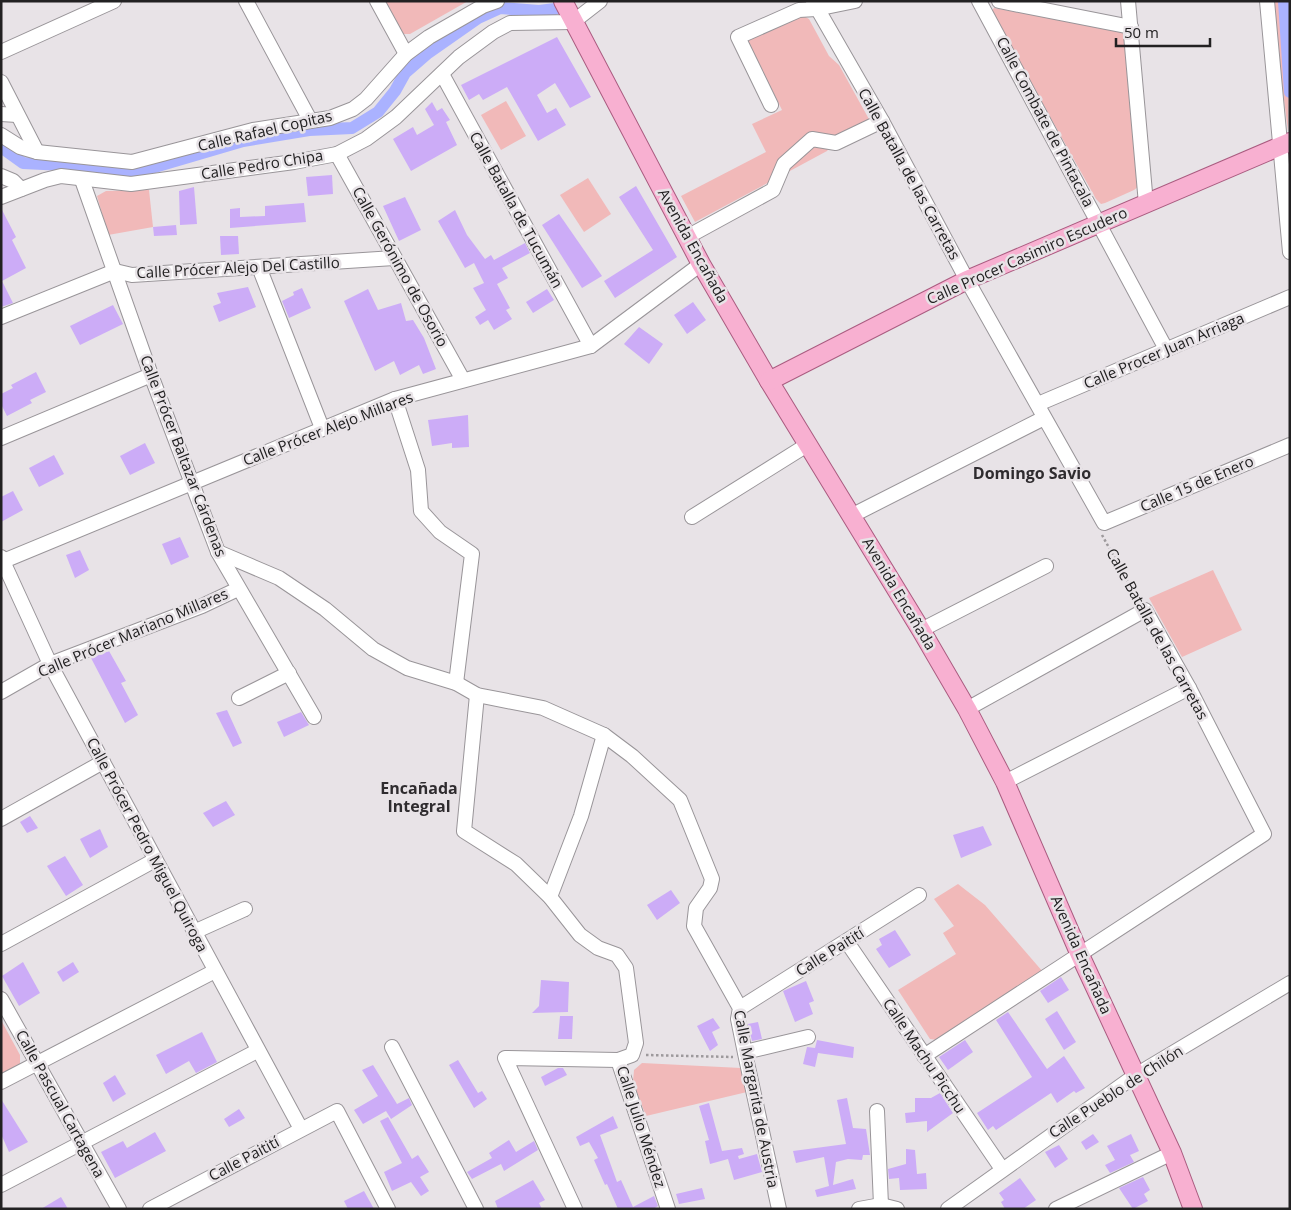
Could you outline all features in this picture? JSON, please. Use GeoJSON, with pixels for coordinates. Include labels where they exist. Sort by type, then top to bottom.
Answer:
{"type":"FeatureCollection","features":[{"type":"Feature","properties":{"kind":"main road","name":"Avenida Encañada"},"geometry":{"type":"LineString","coordinates":[[568,11],[700,264],[967,709],[1005,782],[1080,955],[1172,1153],[1193,1209]]}},
{"type":"Feature","properties":{"kind":"main road","name":"Calle Procer Casimiro Escudero"},"geometry":{"type":"LineString","coordinates":[[769,381],[967,280],[1285,143]]}},
{"type":"Feature","properties":{"kind":"street"},"geometry":{"type":"LineString","coordinates":[[1,52],[114,1]]}},
{"type":"Feature","properties":{"kind":"street"},"geometry":{"type":"LineString","coordinates":[[246,1],[310,120]]}},
{"type":"Feature","properties":{"kind":"street"},"geometry":{"type":"LineString","coordinates":[[377,1],[406,54]]}},
{"type":"Feature","properties":{"kind":"street","name":"Calle Rafael Copitas"},"geometry":{"type":"LineString","coordinates":[[1,135],[20,147],[37,152],[132,162],[252,130],[330,118],[352,109],[378,86],[406,54],[483,6],[497,1]]}},
{"type":"Feature","properties":{"kind":"street"},"geometry":{"type":"LineString","coordinates":[[568,11],[600,1]]}},
{"type":"Feature","properties":{"kind":"street"},"geometry":{"type":"LineString","coordinates":[[771,105],[738,36],[815,5],[855,1]]}},
{"type":"Feature","properties":{"kind":"street","name":"Calle Combate de Pintacala"},"geometry":{"type":"LineString","coordinates":[[979,1],[1166,349]]}},
{"type":"Feature","properties":{"kind":"street"},"geometry":{"type":"LineString","coordinates":[[999,1],[1131,27]]}},
{"type":"Feature","properties":{"kind":"street"},"geometry":{"type":"LineString","coordinates":[[1128,1],[1146,204]]}},
{"type":"Feature","properties":{"kind":"street"},"geometry":{"type":"LineString","coordinates":[[1267,1],[1285,143],[1290,252]]}},
{"type":"Feature","properties":{"kind":"street","name":"Calle Batalla de las Carretas"},"geometry":{"type":"LineString","coordinates":[[815,5],[882,121],[967,280],[1104,523]]}},
{"type":"Feature","properties":{"kind":"street","name":"Calle Pedro Chipa"},"geometry":{"type":"LineString","coordinates":[[1,197],[61,176],[82,180],[131,183],[294,162],[337,154],[366,139],[396,117],[459,57],[492,32],[510,23],[568,11]]}},
{"type":"Feature","properties":{"kind":"street","name":"Calle Batalla de Tucumán"},"geometry":{"type":"LineString","coordinates":[[442,74],[591,346]]}},
{"type":"Feature","properties":{"kind":"street"},"geometry":{"type":"LineString","coordinates":[[1,82],[37,152]]}},
{"type":"Feature","properties":{"kind":"street"},"geometry":{"type":"LineString","coordinates":[[1,114],[17,115]]}},
{"type":"Feature","properties":{"kind":"street"},"geometry":{"type":"LineString","coordinates":[[687,237],[774,190],[784,164],[812,138],[836,143],[882,121]]}},
{"type":"Feature","properties":{"kind":"street","name":"Calle Gerónimo de Osorio"},"geometry":{"type":"LineString","coordinates":[[337,154],[463,380]]}},
{"type":"Feature","properties":{"kind":"street"},"geometry":{"type":"LineString","coordinates":[[131,183],[132,162]]}},
{"type":"Feature","properties":{"kind":"street"},"geometry":{"type":"LineString","coordinates":[[1,176],[13,181],[21,189]]}},
{"type":"Feature","properties":{"kind":"street","name":"Calle Prócer Baltazar Cárdenas"},"geometry":{"type":"LineString","coordinates":[[82,180],[151,375],[218,552],[314,717]]}},
{"type":"Feature","properties":{"kind":"street","name":"Calle Prócer Alejo Del Castillo"},"geometry":{"type":"LineString","coordinates":[[1,317],[114,271],[132,275],[394,258]]}},
{"type":"Feature","properties":{"kind":"street","name":"Calle Prócer Alejo Millares"},"geometry":{"type":"LineString","coordinates":[[2,560],[396,399],[591,346],[700,264]]}},
{"type":"Feature","properties":{"kind":"street"},"geometry":{"type":"LineString","coordinates":[[259,267],[322,428]]}},
{"type":"Feature","properties":{"kind":"street","name":"Calle Procer Juan Arriaga"},"geometry":{"type":"LineString","coordinates":[[1038,404],[1290,297]]}},
{"type":"Feature","properties":{"kind":"street"},"geometry":{"type":"LineString","coordinates":[[1,438],[151,375]]}},
{"type":"Feature","properties":{"kind":"street"},"geometry":{"type":"LineString","coordinates":[[396,399],[418,470],[421,511],[440,532],[472,554],[456,683]]}},
{"type":"Feature","properties":{"kind":"street"},"geometry":{"type":"LineString","coordinates":[[851,516],[1044,418]]}},
{"type":"Feature","properties":{"kind":"street","name":"Calle 15 de Enero"},"geometry":{"type":"LineString","coordinates":[[1104,523],[1290,444]]}},
{"type":"Feature","properties":{"kind":"street"},"geometry":{"type":"LineString","coordinates":[[692,517],[808,445]]}},
{"type":"Feature","properties":{"kind":"street"},"geometry":{"type":"LineString","coordinates":[[218,552],[279,578],[325,609],[373,648],[407,668],[456,683],[477,695],[543,708],[604,735],[581,816],[550,897]]}},
{"type":"Feature","properties":{"kind":"street","name":"Calle Prócer Pedro Miguel Quiroga"},"geometry":{"type":"LineString","coordinates":[[2,560],[50,664],[301,1129]]}},
{"type":"Feature","properties":{"kind":"street"},"geometry":{"type":"LineString","coordinates":[[921,630],[1046,566]]}},
{"type":"Feature","properties":{"kind":"street","name":"Calle Prócer Mariano Millares"},"geometry":{"type":"LineString","coordinates":[[1,692],[50,664],[202,606],[238,589]]}},
{"type":"Feature","properties":{"kind":"street"},"geometry":{"type":"LineString","coordinates":[[967,709],[1145,610]]}},
{"type":"Feature","properties":{"kind":"street","name":"Calle Batalla de las Carretas"},"geometry":{"type":"LineString","coordinates":[[924,1056],[1264,834],[1189,688],[1145,610]]}},
{"type":"Feature","properties":{"kind":"street"},"geometry":{"type":"LineString","coordinates":[[239,698],[289,673]]}},
{"type":"Feature","properties":{"kind":"street"},"geometry":{"type":"LineString","coordinates":[[1005,782],[1189,688]]}},
{"type":"Feature","properties":{"kind":"street","name":"Calle Julio Méndez"},"geometry":{"type":"LineString","coordinates":[[477,695],[464,832],[516,864],[550,897],[580,935],[598,948],[616,955],[626,968],[636,1044],[632,1055],[618,1060],[668,1209]]}},
{"type":"Feature","properties":{"kind":"street","name":"Calle Margarita de Austria"},"geometry":{"type":"LineString","coordinates":[[604,735],[632,756],[680,800],[712,879],[710,888],[696,908],[694,926],[740,1008],[738,1019],[779,1209]]}},
{"type":"Feature","properties":{"kind":"street"},"geometry":{"type":"LineString","coordinates":[[1,819],[103,762]]}},
{"type":"Feature","properties":{"kind":"street"},"geometry":{"type":"LineString","coordinates":[[1,944],[155,860]]}},
{"type":"Feature","properties":{"kind":"street","name":"Calle Paitití"},"geometry":{"type":"LineString","coordinates":[[740,1008],[919,895]]}},
{"type":"Feature","properties":{"kind":"street"},"geometry":{"type":"LineString","coordinates":[[194,932],[245,909]]}},
{"type":"Feature","properties":{"kind":"street","name":"Calle Machu Picchu"},"geometry":{"type":"LineString","coordinates":[[846,942],[1002,1169]]}},
{"type":"Feature","properties":{"kind":"street"},"geometry":{"type":"LineString","coordinates":[[1,1082],[215,971]]}},
{"type":"Feature","properties":{"kind":"street","name":"Calle Pueblo de Chilón"},"geometry":{"type":"LineString","coordinates":[[948,1209],[1136,1075],[1290,984]]}},
{"type":"Feature","properties":{"kind":"street","name":"Calle Pascual Cartagena"},"geometry":{"type":"LineString","coordinates":[[1,999],[118,1209]]}},
{"type":"Feature","properties":{"kind":"street"},"geometry":{"type":"LineString","coordinates":[[745,1055],[808,1037]]}},
{"type":"Feature","properties":{"kind":"street"},"geometry":{"type":"LineString","coordinates":[[392,1047],[476,1209]]}},
{"type":"Feature","properties":{"kind":"street"},"geometry":{"type":"LineString","coordinates":[[1,1185],[258,1051]]}},
{"type":"Feature","properties":{"kind":"street"},"geometry":{"type":"LineString","coordinates":[[575,1209],[505,1058],[618,1060]]}},
{"type":"Feature","properties":{"kind":"street","name":"Calle Paitití"},"geometry":{"type":"LineString","coordinates":[[150,1209],[337,1110],[388,1209]]}},
{"type":"Feature","properties":{"kind":"street"},"geometry":{"type":"LineString","coordinates":[[877,1111],[881,1205]]}},
{"type":"Feature","properties":{"kind":"street"},"geometry":{"type":"LineString","coordinates":[[1056,1209],[1172,1153]]}},
{"type":"Feature","properties":{"kind":"street"},"geometry":{"type":"LineString","coordinates":[[859,1209],[881,1205],[897,1209]]}},
{"type":"Feature","properties":{"kind":"path","name":"Calle Batalla de las Carretas"},"geometry":{"type":"LineString","coordinates":[[1104,523],[1101,535],[1145,610]]}},
{"type":"Feature","properties":{"kind":"path"},"geometry":{"type":"LineString","coordinates":[[632,1055],[745,1055]]}},
{"type":"Feature","properties":{"kind":"shaded area"},"geometry":{"type":"Polygon","coordinates":[[[384,1],[468,1],[410,34],[401,34],[384,1]]]}},
{"type":"Feature","properties":{"kind":"shaded area"},"geometry":{"type":"Polygon","coordinates":[[[1272,1],[1290,1],[1288,131],[1272,7],[1272,1]]]}},
{"type":"Feature","properties":{"kind":"shaded area"},"geometry":{"type":"Polygon","coordinates":[[[994,8],[1120,31],[1126,36],[1138,187],[1105,203],[1101,204],[1096,199],[995,18],[992,11],[994,8]]]}},
{"type":"Feature","properties":{"kind":"shaded area"},"geometry":{"type":"Polygon","coordinates":[[[800,14],[809,19],[829,56],[839,65],[870,121],[836,139],[827,151],[695,222],[681,196],[766,152],[752,124],[782,110],[747,40],[800,14]]]}},
{"type":"Feature","properties":{"kind":"shaded area"},"geometry":{"type":"Polygon","coordinates":[[[506,101],[526,136],[501,150],[481,115],[506,101]]]}},
{"type":"Feature","properties":{"kind":"shaded area"},"geometry":{"type":"Polygon","coordinates":[[[588,178],[611,214],[584,232],[560,195],[588,178]]]}},
{"type":"Feature","properties":{"kind":"shaded area"},"geometry":{"type":"Polygon","coordinates":[[[149,190],[153,227],[108,235],[97,196],[106,191],[149,190]]]}},
{"type":"Feature","properties":{"kind":"shaded area"},"geometry":{"type":"Polygon","coordinates":[[[1213,570],[1242,630],[1182,657],[1149,598],[1213,570]]]}},
{"type":"Feature","properties":{"kind":"shaded area"},"geometry":{"type":"Polygon","coordinates":[[[958,884],[985,905],[1043,972],[938,1040],[930,1039],[898,990],[956,954],[943,933],[954,926],[934,899],[958,884]]]}},
{"type":"Feature","properties":{"kind":"shaded area"},"geometry":{"type":"Polygon","coordinates":[[[1,1020],[20,1055],[20,1065],[1,1075],[1,1020]]]}},
{"type":"Feature","properties":{"kind":"shaded area"},"geometry":{"type":"Polygon","coordinates":[[[642,1063],[741,1068],[747,1092],[646,1116],[633,1082],[634,1070],[642,1063]]]}},
{"type":"Feature","properties":{"kind":"building"},"geometry":{"type":"Polygon","coordinates":[[[557,37],[591,97],[570,108],[555,83],[537,95],[547,113],[556,108],[566,125],[538,141],[507,87],[483,100],[479,94],[469,100],[461,85],[557,37]]]}},
{"type":"Feature","properties":{"kind":"building"},"geometry":{"type":"Polygon","coordinates":[[[432,102],[437,111],[442,108],[450,120],[446,122],[457,145],[411,171],[393,139],[413,127],[417,135],[434,125],[425,109],[432,102]]]}},
{"type":"Feature","properties":{"kind":"building"},"geometry":{"type":"Polygon","coordinates":[[[332,175],[333,194],[308,196],[306,177],[332,175]]]}},
{"type":"Feature","properties":{"kind":"building"},"geometry":{"type":"Polygon","coordinates":[[[636,186],[677,257],[615,298],[604,281],[653,250],[619,197],[636,186]]]}},
{"type":"Feature","properties":{"kind":"building"},"geometry":{"type":"Polygon","coordinates":[[[194,187],[197,224],[180,225],[179,191],[194,187]]]}},
{"type":"Feature","properties":{"kind":"building"},"geometry":{"type":"Polygon","coordinates":[[[405,197],[421,230],[399,241],[383,206],[405,197]]]}},
{"type":"Feature","properties":{"kind":"building"},"geometry":{"type":"Polygon","coordinates":[[[304,203],[306,222],[230,228],[230,209],[240,208],[240,217],[265,216],[265,206],[304,203]]]}},
{"type":"Feature","properties":{"kind":"building"},"geometry":{"type":"Polygon","coordinates":[[[1,208],[16,237],[12,240],[26,268],[2,281],[13,303],[1,307],[1,208]]]}},
{"type":"Feature","properties":{"kind":"building"},"geometry":{"type":"Polygon","coordinates":[[[455,210],[467,235],[485,259],[491,255],[494,260],[525,243],[530,253],[502,268],[508,278],[497,284],[510,308],[506,310],[512,319],[494,330],[488,320],[480,325],[475,317],[486,310],[473,288],[484,283],[474,263],[465,268],[438,221],[455,210]]]}},
{"type":"Feature","properties":{"kind":"building"},"geometry":{"type":"Polygon","coordinates":[[[559,214],[602,276],[582,288],[542,225],[559,214]]]}},
{"type":"Feature","properties":{"kind":"building"},"geometry":{"type":"Polygon","coordinates":[[[176,225],[177,235],[154,236],[153,227],[176,225]]]}},
{"type":"Feature","properties":{"kind":"building"},"geometry":{"type":"Polygon","coordinates":[[[220,236],[238,236],[239,254],[221,255],[220,236]]]}},
{"type":"Feature","properties":{"kind":"building"},"geometry":{"type":"Polygon","coordinates":[[[248,287],[256,307],[219,322],[213,306],[221,303],[217,293],[248,287]]]}},
{"type":"Feature","properties":{"kind":"building"},"geometry":{"type":"Polygon","coordinates":[[[302,288],[311,308],[289,318],[282,301],[294,295],[293,292],[302,288]]]}},
{"type":"Feature","properties":{"kind":"building"},"geometry":{"type":"Polygon","coordinates":[[[368,289],[378,310],[401,303],[406,321],[413,320],[424,338],[436,369],[423,374],[419,365],[400,375],[394,361],[375,371],[344,301],[368,289]]]}},
{"type":"Feature","properties":{"kind":"building"},"geometry":{"type":"Polygon","coordinates":[[[547,289],[554,300],[533,313],[526,302],[547,289]]]}},
{"type":"Feature","properties":{"kind":"building"},"geometry":{"type":"Polygon","coordinates":[[[693,302],[706,320],[687,334],[674,315],[693,302]]]}},
{"type":"Feature","properties":{"kind":"building"},"geometry":{"type":"Polygon","coordinates":[[[113,305],[123,324],[80,345],[70,326],[113,305]]]}},
{"type":"Feature","properties":{"kind":"building"},"geometry":{"type":"Polygon","coordinates":[[[639,327],[663,344],[649,364],[624,344],[639,327]]]}},
{"type":"Feature","properties":{"kind":"building"},"geometry":{"type":"Polygon","coordinates":[[[36,372],[46,392],[30,400],[32,403],[7,416],[1,404],[1,394],[13,388],[11,385],[36,372]]]}},
{"type":"Feature","properties":{"kind":"building"},"geometry":{"type":"Polygon","coordinates":[[[468,415],[469,447],[452,448],[452,443],[432,446],[428,420],[468,415]]]}},
{"type":"Feature","properties":{"kind":"building"},"geometry":{"type":"Polygon","coordinates":[[[145,443],[155,463],[130,475],[120,456],[145,443]]]}},
{"type":"Feature","properties":{"kind":"building"},"geometry":{"type":"Polygon","coordinates":[[[54,455],[64,474],[39,487],[29,468],[54,455]]]}},
{"type":"Feature","properties":{"kind":"building"},"geometry":{"type":"Polygon","coordinates":[[[13,491],[23,510],[1,522],[1,497],[13,491]]]}},
{"type":"Feature","properties":{"kind":"building"},"geometry":{"type":"Polygon","coordinates":[[[180,537],[189,557],[171,565],[162,544],[180,537]]]}},
{"type":"Feature","properties":{"kind":"building"},"geometry":{"type":"Polygon","coordinates":[[[80,550],[89,570],[75,578],[66,555],[80,550]]]}},
{"type":"Feature","properties":{"kind":"building"},"geometry":{"type":"Polygon","coordinates":[[[109,651],[126,681],[121,683],[138,715],[125,723],[91,658],[109,651]]]}},
{"type":"Feature","properties":{"kind":"building"},"geometry":{"type":"Polygon","coordinates":[[[227,710],[242,743],[233,747],[216,713],[227,710]]]}},
{"type":"Feature","properties":{"kind":"building"},"geometry":{"type":"Polygon","coordinates":[[[301,712],[309,725],[284,737],[277,722],[301,712]]]}},
{"type":"Feature","properties":{"kind":"building"},"geometry":{"type":"Polygon","coordinates":[[[226,801],[235,815],[213,827],[203,813],[226,801]]]}},
{"type":"Feature","properties":{"kind":"building"},"geometry":{"type":"Polygon","coordinates":[[[30,816],[38,828],[27,833],[20,822],[30,816]]]}},
{"type":"Feature","properties":{"kind":"building"},"geometry":{"type":"Polygon","coordinates":[[[983,826],[992,845],[961,858],[953,835],[983,826]]]}},
{"type":"Feature","properties":{"kind":"building"},"geometry":{"type":"Polygon","coordinates":[[[100,829],[108,847],[90,858],[80,839],[100,829]]]}},
{"type":"Feature","properties":{"kind":"building"},"geometry":{"type":"Polygon","coordinates":[[[65,856],[83,885],[66,896],[47,866],[65,856]]]}},
{"type":"Feature","properties":{"kind":"building"},"geometry":{"type":"Polygon","coordinates":[[[671,890],[680,903],[657,920],[647,905],[671,890]]]}},
{"type":"Feature","properties":{"kind":"building"},"geometry":{"type":"Polygon","coordinates":[[[895,930],[911,955],[889,968],[876,949],[882,945],[879,939],[895,930]]]}},
{"type":"Feature","properties":{"kind":"building"},"geometry":{"type":"Polygon","coordinates":[[[23,962],[40,993],[19,1006],[2,976],[23,962]]]}},
{"type":"Feature","properties":{"kind":"building"},"geometry":{"type":"Polygon","coordinates":[[[73,962],[79,972],[63,982],[57,972],[73,962]]]}},
{"type":"Feature","properties":{"kind":"building"},"geometry":{"type":"Polygon","coordinates":[[[1061,977],[1069,990],[1048,1003],[1040,991],[1061,977]]]}},
{"type":"Feature","properties":{"kind":"building"},"geometry":{"type":"Polygon","coordinates":[[[541,980],[569,982],[568,1012],[532,1013],[539,1006],[541,980]]]}},
{"type":"Feature","properties":{"kind":"building"},"geometry":{"type":"Polygon","coordinates":[[[806,981],[814,1001],[809,1003],[813,1014],[795,1022],[783,991],[806,981]]]}},
{"type":"Feature","properties":{"kind":"building"},"geometry":{"type":"Polygon","coordinates":[[[1057,1011],[1076,1042],[1064,1050],[1045,1019],[1057,1011]]]}},
{"type":"Feature","properties":{"kind":"building"},"geometry":{"type":"Polygon","coordinates":[[[1008,1012],[1047,1069],[1064,1056],[1085,1088],[1076,1093],[1074,1091],[1057,1103],[1051,1093],[996,1130],[993,1126],[988,1130],[977,1113],[1032,1077],[996,1020],[1008,1012]]]}},
{"type":"Feature","properties":{"kind":"building"},"geometry":{"type":"Polygon","coordinates":[[[560,1016],[573,1016],[572,1039],[558,1039],[560,1016]]]}},
{"type":"Feature","properties":{"kind":"building"},"geometry":{"type":"Polygon","coordinates":[[[713,1018],[720,1028],[712,1032],[718,1045],[710,1051],[697,1026],[713,1018]]]}},
{"type":"Feature","properties":{"kind":"building"},"geometry":{"type":"Polygon","coordinates":[[[758,1022],[762,1039],[752,1041],[748,1024],[758,1022]]]}},
{"type":"Feature","properties":{"kind":"building"},"geometry":{"type":"Polygon","coordinates":[[[202,1032],[217,1062],[196,1073],[189,1061],[166,1074],[156,1055],[202,1032]]]}},
{"type":"Feature","properties":{"kind":"building"},"geometry":{"type":"Polygon","coordinates":[[[817,1040],[854,1047],[853,1058],[818,1053],[815,1067],[803,1064],[807,1047],[815,1048],[817,1040]]]}},
{"type":"Feature","properties":{"kind":"building"},"geometry":{"type":"Polygon","coordinates":[[[965,1040],[973,1052],[948,1070],[939,1057],[965,1040]]]}},
{"type":"Feature","properties":{"kind":"building"},"geometry":{"type":"Polygon","coordinates":[[[458,1060],[478,1093],[482,1091],[487,1099],[474,1108],[449,1065],[458,1060]]]}},
{"type":"Feature","properties":{"kind":"building"},"geometry":{"type":"Polygon","coordinates":[[[373,1065],[397,1104],[409,1098],[412,1105],[391,1119],[386,1111],[363,1124],[354,1110],[378,1096],[362,1070],[373,1065]]]}},
{"type":"Feature","properties":{"kind":"building"},"geometry":{"type":"Polygon","coordinates":[[[558,1068],[563,1068],[567,1075],[545,1086],[541,1077],[558,1068]]]}},
{"type":"Feature","properties":{"kind":"building"},"geometry":{"type":"Polygon","coordinates":[[[115,1075],[126,1094],[113,1102],[103,1083],[115,1075]]]}},
{"type":"Feature","properties":{"kind":"building"},"geometry":{"type":"Polygon","coordinates":[[[940,1093],[953,1113],[927,1132],[927,1121],[906,1123],[905,1113],[915,1112],[915,1098],[931,1098],[940,1093]]]}},
{"type":"Feature","properties":{"kind":"building"},"geometry":{"type":"Polygon","coordinates":[[[847,1098],[853,1128],[866,1129],[870,1155],[863,1155],[862,1160],[848,1159],[836,1162],[833,1185],[853,1179],[856,1189],[817,1197],[815,1190],[829,1186],[824,1157],[796,1163],[793,1151],[846,1144],[837,1100],[847,1098]]]}},
{"type":"Feature","properties":{"kind":"building"},"geometry":{"type":"Polygon","coordinates":[[[1,1099],[28,1142],[9,1152],[1,1134],[1,1099]]]}},
{"type":"Feature","properties":{"kind":"building"},"geometry":{"type":"Polygon","coordinates":[[[709,1103],[722,1151],[742,1148],[744,1154],[738,1156],[739,1159],[757,1154],[762,1172],[734,1180],[728,1159],[710,1164],[705,1141],[709,1140],[699,1106],[709,1103]]]}},
{"type":"Feature","properties":{"kind":"building"},"geometry":{"type":"Polygon","coordinates":[[[239,1109],[245,1118],[229,1127],[224,1119],[239,1109]]]}},
{"type":"Feature","properties":{"kind":"building"},"geometry":{"type":"Polygon","coordinates":[[[613,1116],[618,1128],[600,1135],[617,1182],[621,1180],[633,1207],[654,1196],[658,1206],[653,1209],[618,1209],[594,1160],[598,1158],[589,1142],[580,1146],[576,1137],[613,1116]]]}},
{"type":"Feature","properties":{"kind":"building"},"geometry":{"type":"Polygon","coordinates":[[[388,1117],[412,1159],[418,1155],[429,1172],[420,1177],[429,1191],[421,1196],[411,1182],[392,1191],[384,1172],[402,1163],[380,1121],[388,1117]]]}},
{"type":"Feature","properties":{"kind":"building"},"geometry":{"type":"Polygon","coordinates":[[[155,1132],[166,1151],[115,1178],[101,1152],[123,1141],[127,1148],[155,1132]]]}},
{"type":"Feature","properties":{"kind":"building"},"geometry":{"type":"Polygon","coordinates":[[[1093,1134],[1099,1142],[1086,1150],[1081,1142],[1093,1134]]]}},
{"type":"Feature","properties":{"kind":"building"},"geometry":{"type":"Polygon","coordinates":[[[1131,1134],[1139,1151],[1130,1155],[1134,1162],[1110,1173],[1105,1165],[1115,1160],[1107,1146],[1131,1134]]]}},
{"type":"Feature","properties":{"kind":"building"},"geometry":{"type":"Polygon","coordinates":[[[509,1140],[516,1152],[534,1141],[538,1150],[504,1171],[501,1164],[472,1179],[467,1172],[492,1158],[489,1153],[509,1140]]]}},
{"type":"Feature","properties":{"kind":"building"},"geometry":{"type":"Polygon","coordinates":[[[1059,1145],[1068,1159],[1055,1168],[1045,1152],[1059,1145]]]}},
{"type":"Feature","properties":{"kind":"building"},"geometry":{"type":"Polygon","coordinates":[[[906,1149],[915,1150],[917,1174],[926,1173],[927,1189],[900,1190],[899,1178],[889,1179],[888,1169],[906,1164],[906,1149]]]}},
{"type":"Feature","properties":{"kind":"building"},"geometry":{"type":"Polygon","coordinates":[[[1143,1177],[1150,1190],[1144,1194],[1148,1201],[1133,1209],[1119,1188],[1143,1177]]]}},
{"type":"Feature","properties":{"kind":"building"},"geometry":{"type":"Polygon","coordinates":[[[1020,1178],[1036,1200],[1023,1209],[1005,1209],[1001,1202],[1004,1200],[999,1193],[1020,1178]]]}},
{"type":"Feature","properties":{"kind":"building"},"geometry":{"type":"Polygon","coordinates":[[[533,1180],[545,1200],[539,1203],[542,1209],[498,1209],[495,1201],[533,1180]]]}},
{"type":"Feature","properties":{"kind":"building"},"geometry":{"type":"Polygon","coordinates":[[[702,1188],[705,1199],[679,1204],[676,1194],[702,1188]]]}},
{"type":"Feature","properties":{"kind":"building"},"geometry":{"type":"Polygon","coordinates":[[[364,1191],[374,1209],[348,1209],[344,1201],[364,1191]]]}},
{"type":"Feature","properties":{"kind":"building"},"geometry":{"type":"Polygon","coordinates":[[[61,1197],[68,1209],[41,1209],[61,1197]]]}},
{"type":"Feature","properties":{"kind":"waterway"},"geometry":{"type":"LineString","coordinates":[[1,147],[23,163],[84,166],[125,173],[141,171],[243,141],[309,130],[352,128],[378,112],[395,91],[405,73],[428,53],[478,18],[500,8],[539,11],[555,9],[569,1]]}},
{"type":"Feature","properties":{"kind":"waterway"},"geometry":{"type":"LineString","coordinates":[[1284,1],[1290,92]]}},
{"type":"Feature","properties":{"kind":"district","name":"Domingo Savio"},"geometry":{"type":"Point","coordinates":[1032,473]}},
{"type":"Feature","properties":{"kind":"district","name":"Encañada Integral"},"geometry":{"type":"Point","coordinates":[419,797]}}]}
